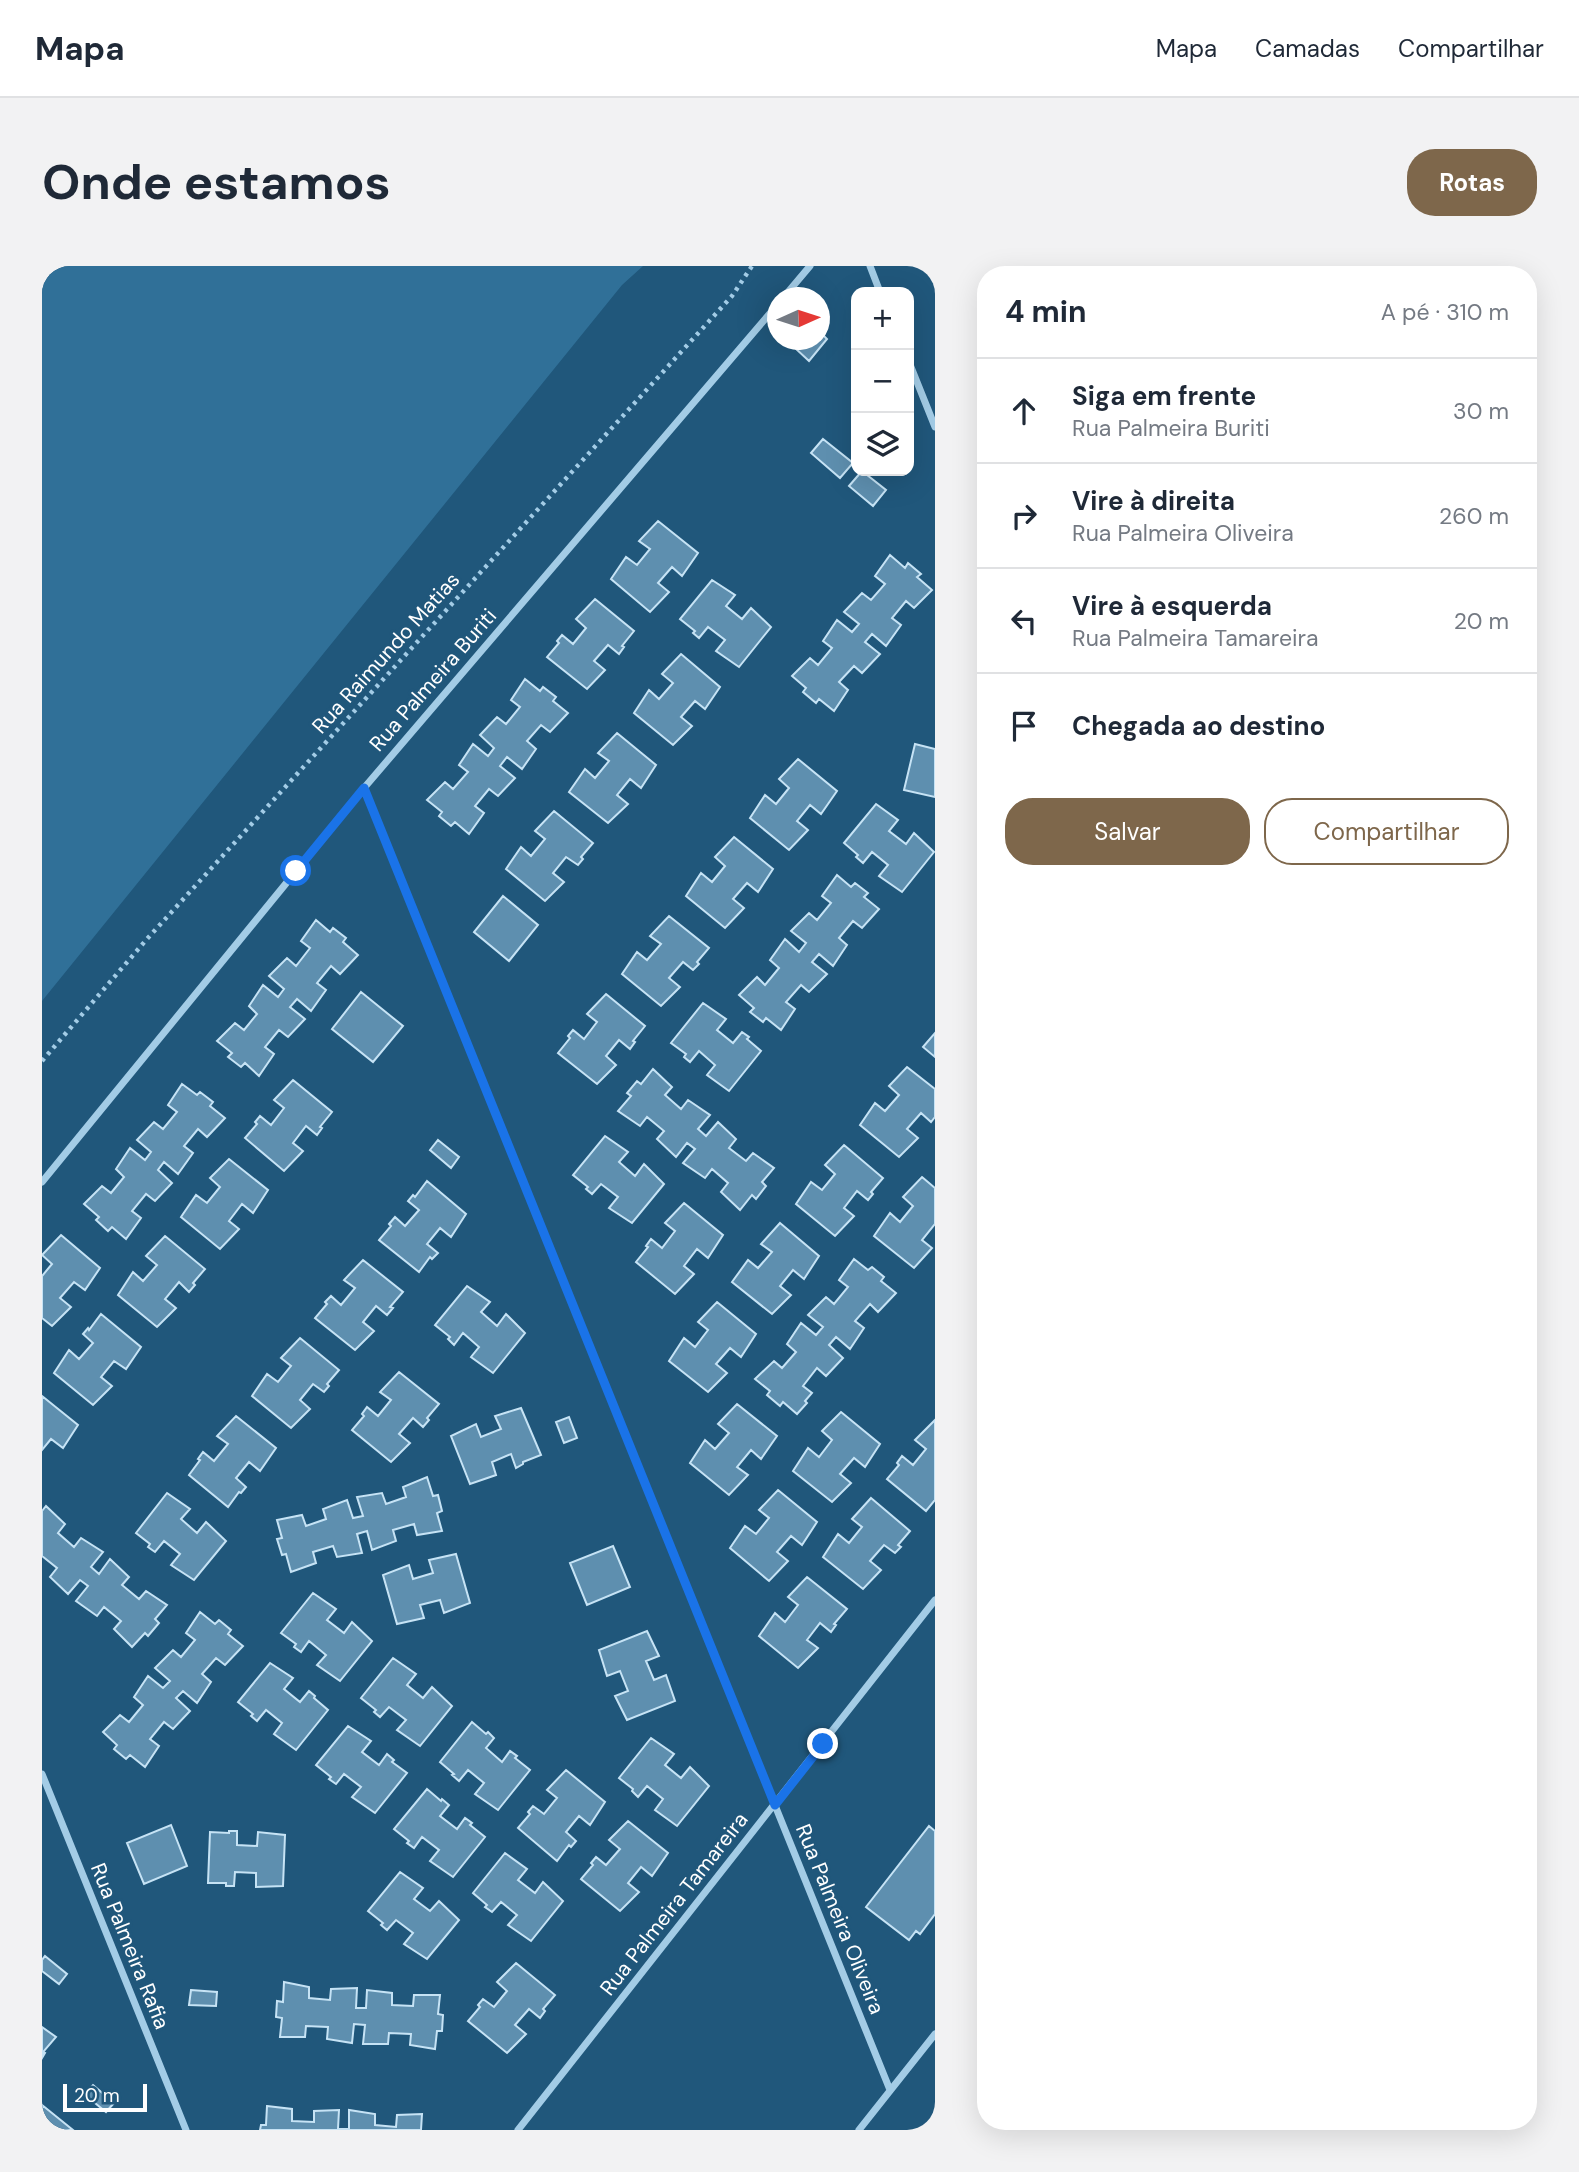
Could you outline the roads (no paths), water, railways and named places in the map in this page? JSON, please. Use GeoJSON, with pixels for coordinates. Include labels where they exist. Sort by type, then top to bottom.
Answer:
{"type":"FeatureCollection","features":[{"type":"Feature","properties":{"kind":"street"},"geometry":{"type":"LineString","coordinates":[[792,287],[810,266]]}},
{"type":"Feature","properties":{"kind":"street"},"geometry":{"type":"LineString","coordinates":[[870,266],[878,287]]}},
{"type":"Feature","properties":{"kind":"street","name":"Rua Palmeira Buriti"},"geometry":{"type":"LineString","coordinates":[[42,1182],[364,788],[767,317]]}},
{"type":"Feature","properties":{"kind":"street"},"geometry":{"type":"LineString","coordinates":[[914,374],[935,427]]}},
{"type":"Feature","properties":{"kind":"street","name":"Rua Palmeira Oliveira"},"geometry":{"type":"LineString","coordinates":[[364,788],[890,2090]]}},
{"type":"Feature","properties":{"kind":"street","name":"Rua Palmeira Tamareira"},"geometry":{"type":"LineString","coordinates":[[518,2130],[935,1600]]}},
{"type":"Feature","properties":{"kind":"street","name":"Rua Palmeira Rafia"},"geometry":{"type":"LineString","coordinates":[[42,1774],[186,2130]]}},
{"type":"Feature","properties":{"kind":"street"},"geometry":{"type":"LineString","coordinates":[[859,2130],[935,2034]]}}]}
